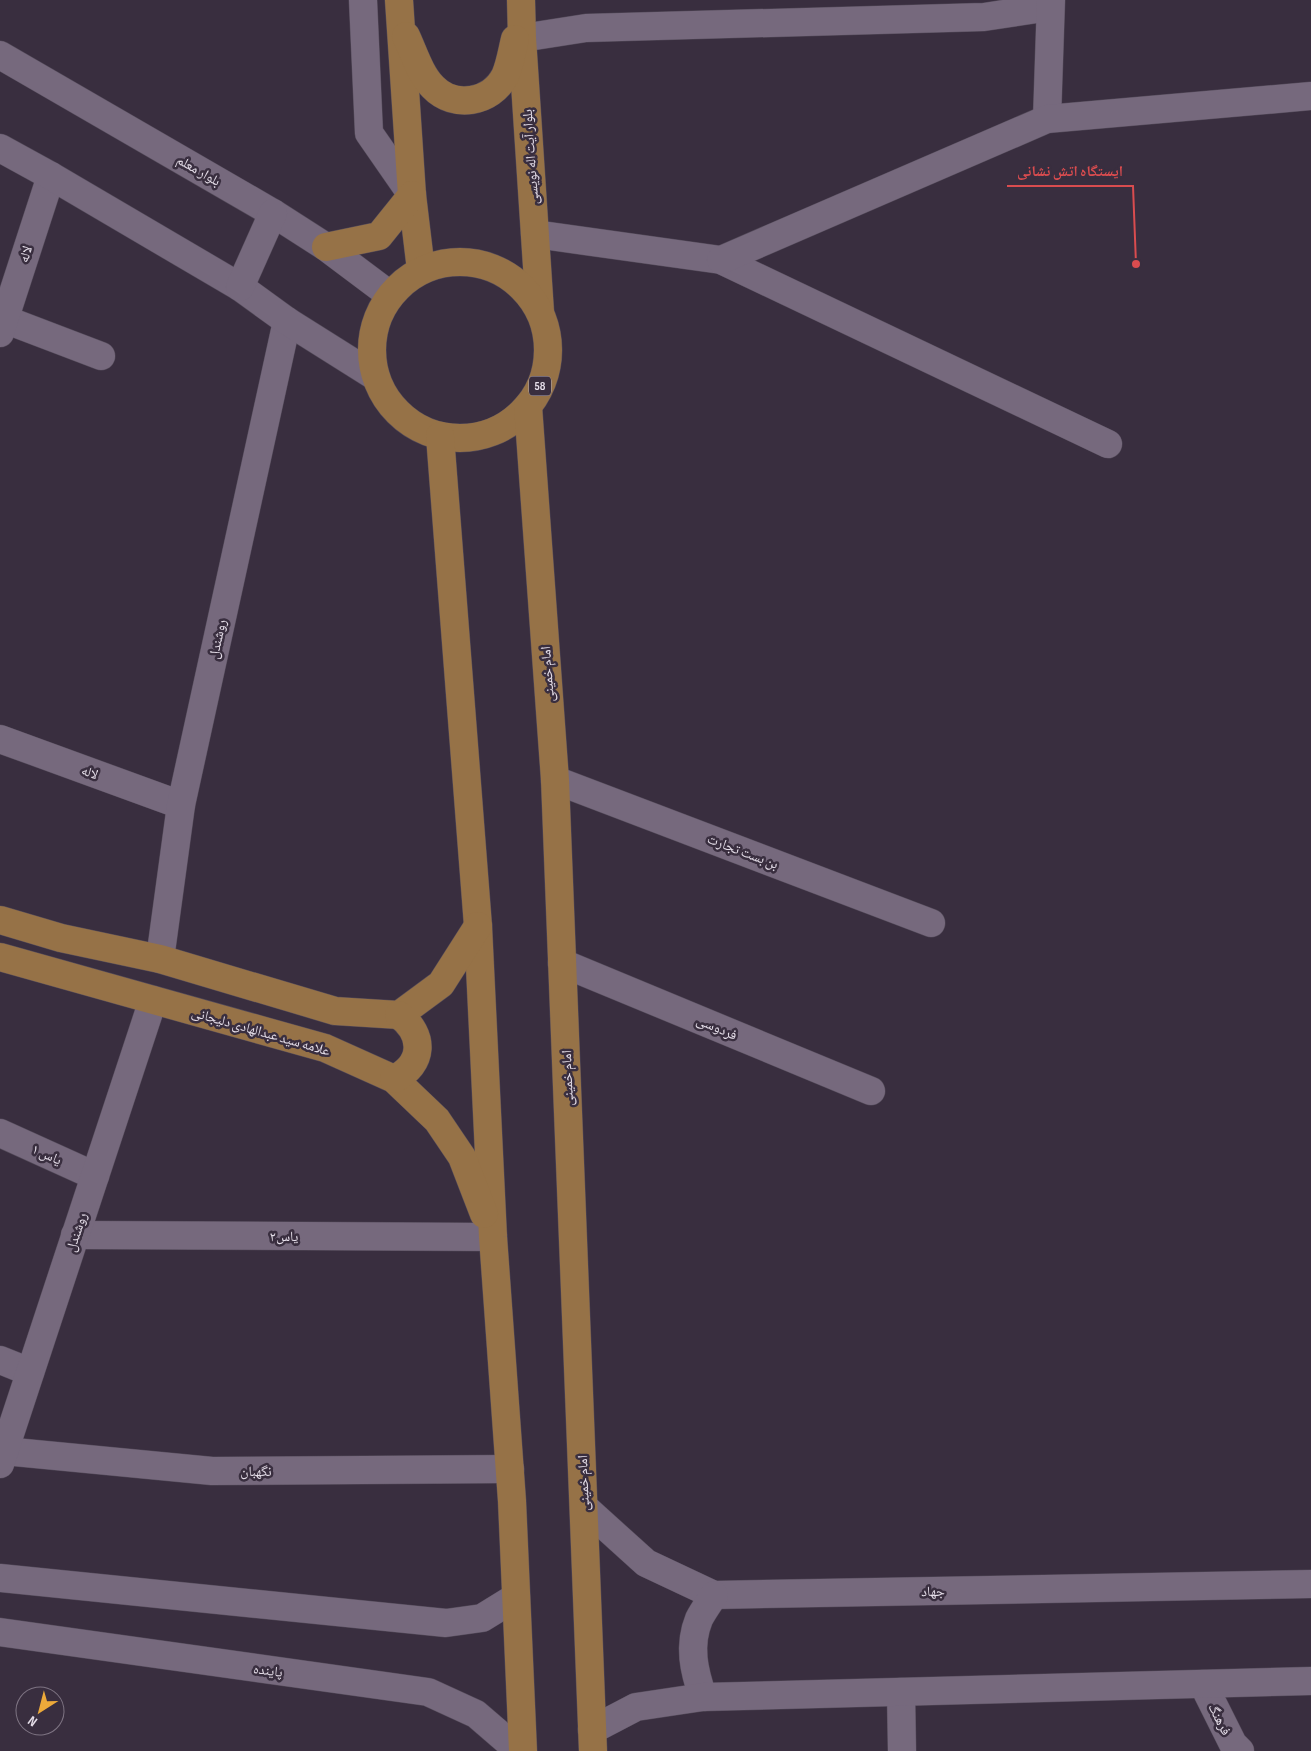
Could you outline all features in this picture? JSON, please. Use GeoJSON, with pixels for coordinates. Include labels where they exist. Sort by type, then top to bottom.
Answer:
{"type":"FeatureCollection","features":[{"type":"Feature","properties":{"kind":"main road"},"geometry":{"type":"LineString","coordinates":[[399,12],[412,195],[421,270]]}},
{"type":"Feature","properties":{"kind":"main road"},"geometry":{"type":"LineString","coordinates":[[399,12],[426,80],[443,95],[465,101],[489,94],[498,86],[505,75],[521,18]]}},
{"type":"Feature","properties":{"kind":"main road","name":"بلوار آیت اله نویسی"},"geometry":{"type":"LineString","coordinates":[[521,18],[540,314]]}},
{"type":"Feature","properties":{"kind":"main road"},"geometry":{"type":"LineString","coordinates":[[326,247],[379,236],[412,195]]}},
{"type":"Feature","properties":{"kind":"main road","name":"58"},"geometry":{"type":"LineString","coordinates":[[448,262],[476,263],[502,272],[525,290],[540,314],[547,332],[548,352],[546,371],[539,390],[528,406],[514,420],[498,430],[479,436],[460,438],[440,436],[413,424],[390,403],[376,377],[372,355],[373,334],[380,313],[390,295],[404,281],[421,270],[448,262]]}},
{"type":"Feature","properties":{"kind":"main road","name":"امام خمینی"},"geometry":{"type":"LineString","coordinates":[[528,406],[555,780],[593,1740]]}},
{"type":"Feature","properties":{"kind":"main road"},"geometry":{"type":"LineString","coordinates":[[440,436],[478,926],[493,1237],[510,1469],[523,1751]]}},
{"type":"Feature","properties":{"kind":"main road"},"geometry":{"type":"LineString","coordinates":[[0,920],[62,938],[160,959],[335,1012],[399,1015],[409,1022],[415,1032],[418,1043],[417,1055],[412,1066],[404,1074],[394,1079]]}},
{"type":"Feature","properties":{"kind":"main road"},"geometry":{"type":"LineString","coordinates":[[399,1015],[441,984],[478,926]]}},
{"type":"Feature","properties":{"kind":"main road","name":"علامه سید عبدالهادی دلیجانی"},"geometry":{"type":"LineString","coordinates":[[0,957],[326,1048],[394,1079],[437,1120],[462,1157],[493,1237]]}},
{"type":"Feature","properties":{"kind":"street"},"geometry":{"type":"LineString","coordinates":[[363,0],[369,133],[412,195]]}},
{"type":"Feature","properties":{"kind":"street"},"geometry":{"type":"LineString","coordinates":[[521,18],[586,28],[984,17],[1050,4],[1047,119]]}},
{"type":"Feature","properties":{"kind":"street","name":"بلوار معلم"},"geometry":{"type":"LineString","coordinates":[[0,55],[273,213],[326,247],[390,295]]}},
{"type":"Feature","properties":{"kind":"street"},"geometry":{"type":"LineString","coordinates":[[721,260],[1047,119],[1311,96]]}},
{"type":"Feature","properties":{"kind":"street"},"geometry":{"type":"LineString","coordinates":[[0,148],[240,287],[286,321],[376,377]]}},
{"type":"Feature","properties":{"kind":"street","name":"لاله"},"geometry":{"type":"LineString","coordinates":[[2,326],[50,176]]}},
{"type":"Feature","properties":{"kind":"street"},"geometry":{"type":"LineString","coordinates":[[240,287],[273,213]]}},
{"type":"Feature","properties":{"kind":"street"},"geometry":{"type":"LineString","coordinates":[[535,234],[721,260],[1108,444]]}},
{"type":"Feature","properties":{"kind":"street","name":"روشندل"},"geometry":{"type":"LineString","coordinates":[[160,959],[181,805],[286,321]]}},
{"type":"Feature","properties":{"kind":"street"},"geometry":{"type":"LineString","coordinates":[[2,326],[101,356]]}},
{"type":"Feature","properties":{"kind":"street","name":"لاله"},"geometry":{"type":"LineString","coordinates":[[0,739],[181,805]]}},
{"type":"Feature","properties":{"kind":"street","name":"بن بست تجارت"},"geometry":{"type":"LineString","coordinates":[[555,780],[931,923]]}},
{"type":"Feature","properties":{"kind":"street","name":"فردوسی"},"geometry":{"type":"LineString","coordinates":[[562,963],[871,1091]]}},
{"type":"Feature","properties":{"kind":"street","name":"روشندل"},"geometry":{"type":"LineString","coordinates":[[2,1458],[153,1000]]}},
{"type":"Feature","properties":{"kind":"street","name":"یاس ۱"},"geometry":{"type":"LineString","coordinates":[[0,1133],[95,1176]]}},
{"type":"Feature","properties":{"kind":"street","name":"یاس۲"},"geometry":{"type":"LineString","coordinates":[[75,1235],[493,1237]]}},
{"type":"Feature","properties":{"kind":"street"},"geometry":{"type":"LineString","coordinates":[[0,1360],[30,1372]]}},
{"type":"Feature","properties":{"kind":"street","name":"نگهبان"},"geometry":{"type":"LineString","coordinates":[[2,1458],[212,1471],[510,1469]]}},
{"type":"Feature","properties":{"kind":"street","name":"جهاد"},"geometry":{"type":"LineString","coordinates":[[584,1507],[646,1563],[714,1595],[1311,1584]]}},
{"type":"Feature","properties":{"kind":"street"},"geometry":{"type":"LineString","coordinates":[[0,1578],[446,1623],[482,1618],[516,1597]]}},
{"type":"Feature","properties":{"kind":"street"},"geometry":{"type":"LineString","coordinates":[[703,1697],[694,1672],[693,1644],[700,1619],[714,1595]]}},
{"type":"Feature","properties":{"kind":"street","name":"پاینده"},"geometry":{"type":"LineString","coordinates":[[0,1632],[428,1692],[476,1714],[519,1751]]}},
{"type":"Feature","properties":{"kind":"street"},"geometry":{"type":"LineString","coordinates":[[593,1740],[636,1707],[703,1697],[1311,1681]]}},
{"type":"Feature","properties":{"kind":"street","name":"فرهنگ"},"geometry":{"type":"LineString","coordinates":[[1203,1684],[1233,1744],[1240,1751]]}},
{"type":"Feature","properties":{"kind":"street"},"geometry":{"type":"LineString","coordinates":[[901,1692],[902,1751]]}},
{"type":"Feature","properties":{"kind":"place","name":"ایستگاه اتش نشانی"},"geometry":{"type":"Point","coordinates":[1136,264]}}]}
